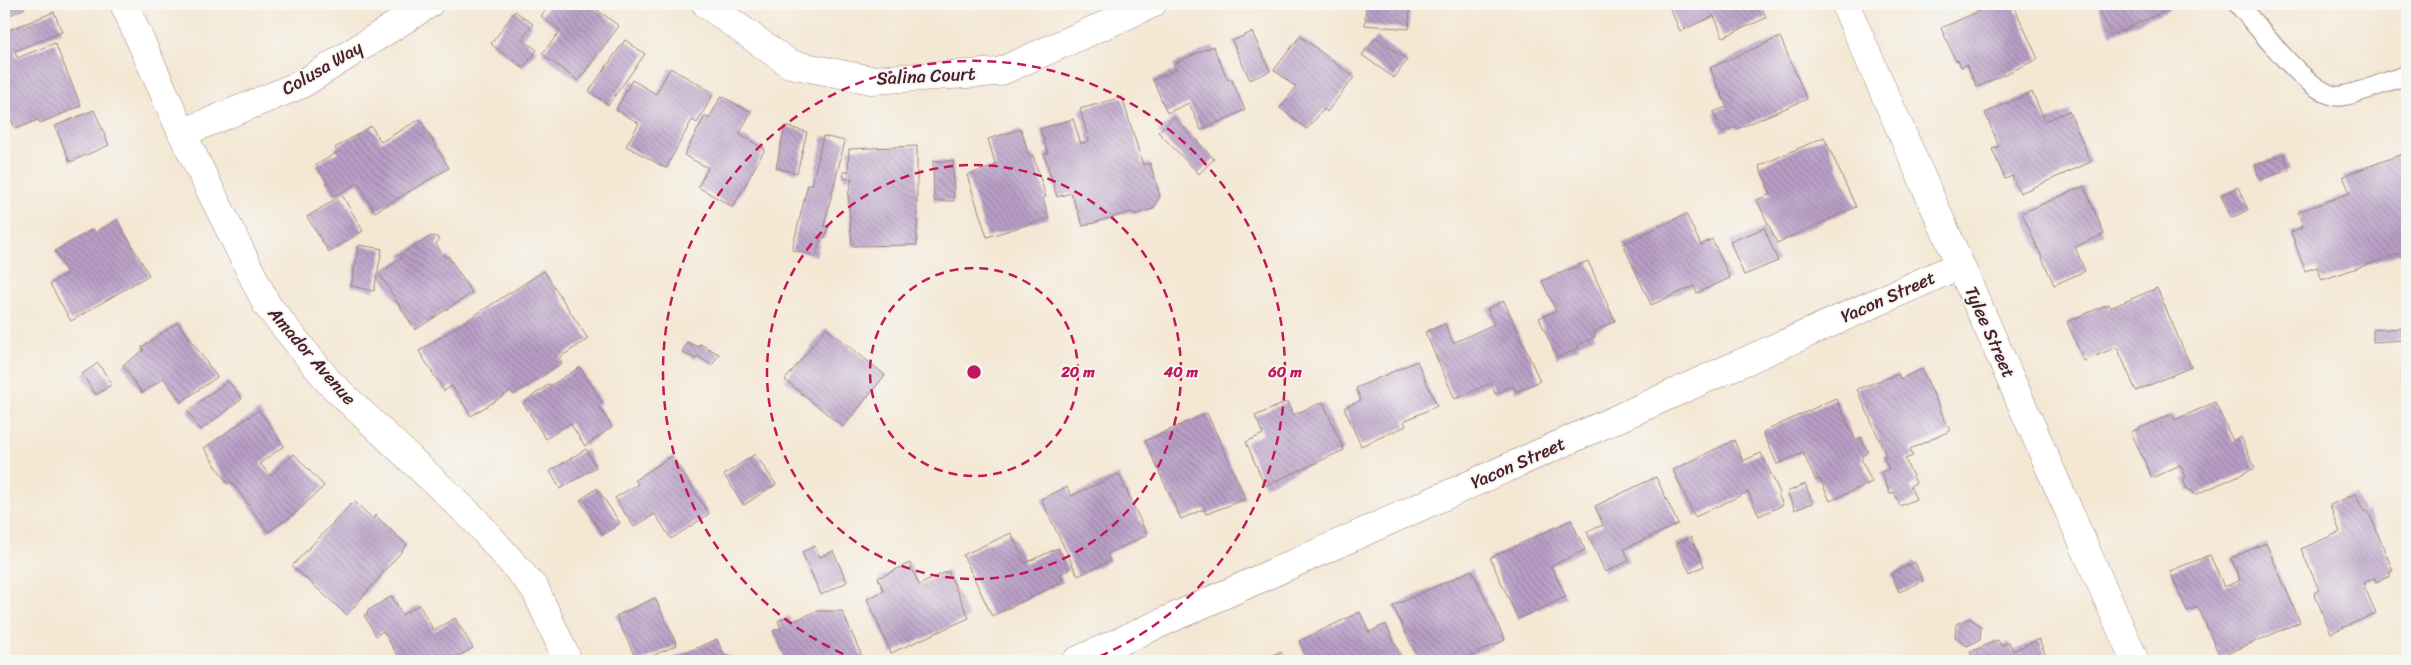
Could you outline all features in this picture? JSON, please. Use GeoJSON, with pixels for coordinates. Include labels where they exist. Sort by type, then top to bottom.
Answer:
{"type":"FeatureCollection","features":[{"type":"Feature","properties":{"kind":"street","name":"Amador Avenue"},"geometry":{"type":"LineString","coordinates":[[124,4],[182,133],[267,305],[329,382],[474,519],[534,589],[568,661]]}},
{"type":"Feature","properties":{"kind":"street","name":"Colusa Way"},"geometry":{"type":"LineString","coordinates":[[182,133],[302,84],[429,4]]}},
{"type":"Feature","properties":{"kind":"street","name":"Salina Court"},"geometry":{"type":"LineString","coordinates":[[706,4],[790,64],[871,80],[1000,72],[1152,4]]}},
{"type":"Feature","properties":{"kind":"street","name":"Tylee Street"},"geometry":{"type":"LineString","coordinates":[[1845,4],[2135,661]]}},
{"type":"Feature","properties":{"kind":"street","name":"Yacon Street"},"geometry":{"type":"LineString","coordinates":[[1076,661],[1960,265]]}},
{"type":"Feature","properties":{"kind":"lane"},"geometry":{"type":"LineString","coordinates":[[2238,4],[2305,80],[2327,94],[2341,96],[2407,75]]}},
{"type":"Feature","properties":{"kind":"building"},"geometry":{"type":"Polygon","coordinates":[[[4,4],[27,4],[23,5],[25,8],[4,18],[4,4]]]}},
{"type":"Feature","properties":{"kind":"building"},"geometry":{"type":"Polygon","coordinates":[[[550,4],[589,4],[619,26],[578,81],[542,54],[560,31],[541,16],[550,4]]]}},
{"type":"Feature","properties":{"kind":"building"},"geometry":{"type":"Polygon","coordinates":[[[886,4],[905,4],[904,8],[886,4]]]}},
{"type":"Feature","properties":{"kind":"building"},"geometry":{"type":"Polygon","coordinates":[[[1366,4],[1410,4],[1409,29],[1365,25],[1366,4]]]}},
{"type":"Feature","properties":{"kind":"building"},"geometry":{"type":"Polygon","coordinates":[[[1668,4],[1760,4],[1766,18],[1723,37],[1714,16],[1680,31],[1668,4]]]}},
{"type":"Feature","properties":{"kind":"building"},"geometry":{"type":"Polygon","coordinates":[[[1995,4],[2013,4],[2038,59],[1977,87],[1967,65],[1961,67],[1958,60],[1956,61],[1941,28],[1995,4]]]}},
{"type":"Feature","properties":{"kind":"building"},"geometry":{"type":"Polygon","coordinates":[[[2104,4],[2168,4],[2170,9],[2111,35],[2098,6],[2104,4]]]}},
{"type":"Feature","properties":{"kind":"building"},"geometry":{"type":"Polygon","coordinates":[[[515,11],[533,24],[522,39],[537,50],[523,68],[491,44],[515,11]]]}},
{"type":"Feature","properties":{"kind":"building"},"geometry":{"type":"Polygon","coordinates":[[[54,12],[62,32],[15,51],[17,58],[55,43],[81,106],[40,123],[38,120],[15,129],[4,100],[4,32],[54,12]]]}},
{"type":"Feature","properties":{"kind":"building"},"geometry":{"type":"Polygon","coordinates":[[[1252,32],[1270,71],[1250,80],[1232,41],[1252,32]]]}},
{"type":"Feature","properties":{"kind":"building"},"geometry":{"type":"Polygon","coordinates":[[[1300,36],[1354,77],[1327,112],[1324,109],[1307,129],[1280,108],[1296,87],[1274,70],[1300,36]]]}},
{"type":"Feature","properties":{"kind":"building"},"geometry":{"type":"Polygon","coordinates":[[[1376,37],[1407,60],[1394,78],[1362,55],[1376,37]]]}},
{"type":"Feature","properties":{"kind":"building"},"geometry":{"type":"Polygon","coordinates":[[[1780,37],[1807,99],[1737,129],[1735,127],[1722,132],[1713,112],[1727,107],[1710,68],[1780,37]]]}},
{"type":"Feature","properties":{"kind":"building"},"geometry":{"type":"Polygon","coordinates":[[[625,40],[645,54],[608,105],[589,91],[625,40]]]}},
{"type":"Feature","properties":{"kind":"building"},"geometry":{"type":"Polygon","coordinates":[[[1213,46],[1228,80],[1231,78],[1245,110],[1201,130],[1189,103],[1167,113],[1153,80],[1176,70],[1173,64],[1213,46]]]}},
{"type":"Feature","properties":{"kind":"building"},"geometry":{"type":"Polygon","coordinates":[[[670,68],[714,93],[697,123],[692,120],[666,168],[626,146],[639,123],[616,110],[632,80],[656,94],[670,68]]]}},
{"type":"Feature","properties":{"kind":"building"},"geometry":{"type":"Polygon","coordinates":[[[2032,92],[2045,121],[2069,111],[2091,162],[2020,193],[2012,176],[2005,179],[1992,149],[1999,146],[1985,113],[2032,92]]]}},
{"type":"Feature","properties":{"kind":"building"},"geometry":{"type":"Polygon","coordinates":[[[721,96],[751,112],[739,134],[765,149],[733,207],[698,187],[708,168],[684,155],[705,116],[709,119],[721,96]]]}},
{"type":"Feature","properties":{"kind":"building"},"geometry":{"type":"Polygon","coordinates":[[[1122,97],[1143,165],[1150,163],[1160,196],[1153,209],[1136,214],[1130,212],[1083,226],[1071,193],[1057,197],[1044,154],[1048,153],[1040,129],[1073,119],[1081,144],[1089,141],[1080,109],[1122,97]]]}},
{"type":"Feature","properties":{"kind":"building"},"geometry":{"type":"Polygon","coordinates":[[[94,110],[109,145],[70,162],[55,126],[94,110]]]}},
{"type":"Feature","properties":{"kind":"building"},"geometry":{"type":"Polygon","coordinates":[[[1174,117],[1214,159],[1199,174],[1158,132],[1174,117]]]}},
{"type":"Feature","properties":{"kind":"building"},"geometry":{"type":"Polygon","coordinates":[[[420,119],[449,168],[375,212],[358,183],[335,196],[316,165],[338,152],[335,148],[371,126],[381,142],[420,119]]]}},
{"type":"Feature","properties":{"kind":"building"},"geometry":{"type":"Polygon","coordinates":[[[785,126],[807,132],[797,173],[776,168],[785,126]]]}},
{"type":"Feature","properties":{"kind":"building"},"geometry":{"type":"Polygon","coordinates":[[[1021,129],[1029,156],[1033,155],[1046,197],[1043,198],[1049,218],[987,237],[967,175],[996,166],[988,139],[1021,129]]]}},
{"type":"Feature","properties":{"kind":"building"},"geometry":{"type":"Polygon","coordinates":[[[823,136],[845,141],[824,226],[828,227],[825,238],[821,237],[816,256],[792,250],[808,184],[812,185],[823,136]]]}},
{"type":"Feature","properties":{"kind":"building"},"geometry":{"type":"Polygon","coordinates":[[[1824,137],[1856,207],[1777,243],[1757,200],[1771,194],[1759,166],[1824,137]]]}},
{"type":"Feature","properties":{"kind":"building"},"geometry":{"type":"Polygon","coordinates":[[[917,146],[917,245],[852,246],[848,195],[852,178],[844,179],[843,172],[848,172],[849,149],[917,146]]]}},
{"type":"Feature","properties":{"kind":"building"},"geometry":{"type":"Polygon","coordinates":[[[2405,153],[2407,160],[2407,251],[2322,280],[2317,267],[2305,271],[2291,232],[2303,227],[2298,212],[2350,193],[2343,176],[2405,153]]]}},
{"type":"Feature","properties":{"kind":"building"},"geometry":{"type":"Polygon","coordinates":[[[2284,154],[2289,170],[2260,180],[2255,165],[2284,154]]]}},
{"type":"Feature","properties":{"kind":"building"},"geometry":{"type":"Polygon","coordinates":[[[933,161],[953,161],[954,201],[934,201],[933,161]]]}},
{"type":"Feature","properties":{"kind":"building"},"geometry":{"type":"Polygon","coordinates":[[[2084,186],[2104,234],[2075,247],[2085,271],[2054,285],[2022,213],[2084,186]]]}},
{"type":"Feature","properties":{"kind":"building"},"geometry":{"type":"Polygon","coordinates":[[[2238,187],[2248,210],[2231,218],[2221,195],[2238,187]]]}},
{"type":"Feature","properties":{"kind":"building"},"geometry":{"type":"Polygon","coordinates":[[[342,195],[363,231],[329,252],[307,217],[342,195]]]}},
{"type":"Feature","properties":{"kind":"building"},"geometry":{"type":"Polygon","coordinates":[[[1686,214],[1701,245],[1712,239],[1730,278],[1697,293],[1694,286],[1651,305],[1623,244],[1686,214]]]}},
{"type":"Feature","properties":{"kind":"building"},"geometry":{"type":"Polygon","coordinates":[[[117,220],[149,275],[71,321],[50,284],[67,273],[55,251],[93,229],[95,233],[117,220]]]}},
{"type":"Feature","properties":{"kind":"building"},"geometry":{"type":"Polygon","coordinates":[[[1764,228],[1778,261],[1744,275],[1730,242],[1764,228]]]}},
{"type":"Feature","properties":{"kind":"building"},"geometry":{"type":"Polygon","coordinates":[[[431,236],[437,237],[439,240],[436,244],[445,258],[448,256],[472,293],[415,330],[379,273],[402,258],[400,255],[431,236]]]}},
{"type":"Feature","properties":{"kind":"building"},"geometry":{"type":"Polygon","coordinates":[[[359,245],[382,249],[374,291],[351,286],[359,245]]]}},
{"type":"Feature","properties":{"kind":"building"},"geometry":{"type":"Polygon","coordinates":[[[1588,261],[1615,321],[1593,332],[1595,337],[1578,345],[1579,348],[1557,358],[1539,318],[1556,311],[1542,281],[1588,261]]]}},
{"type":"Feature","properties":{"kind":"building"},"geometry":{"type":"Polygon","coordinates":[[[544,271],[588,339],[559,358],[562,363],[514,395],[511,391],[471,416],[452,386],[444,391],[419,351],[544,271]]]}},
{"type":"Feature","properties":{"kind":"building"},"geometry":{"type":"Polygon","coordinates":[[[2157,288],[2191,367],[2136,391],[2117,347],[2084,361],[2067,322],[2108,304],[2110,308],[2157,288]]]}},
{"type":"Feature","properties":{"kind":"building"},"geometry":{"type":"Polygon","coordinates":[[[1504,301],[1540,381],[1516,392],[1513,386],[1495,394],[1491,383],[1455,399],[1425,332],[1445,324],[1453,343],[1494,324],[1487,309],[1504,301]]]}},
{"type":"Feature","properties":{"kind":"building"},"geometry":{"type":"Polygon","coordinates":[[[178,322],[217,377],[181,402],[164,378],[142,393],[123,365],[144,350],[142,347],[178,322]]]}},
{"type":"Feature","properties":{"kind":"building"},"geometry":{"type":"Polygon","coordinates":[[[826,328],[885,375],[843,427],[785,380],[826,328]]]}},
{"type":"Feature","properties":{"kind":"building"},"geometry":{"type":"Polygon","coordinates":[[[2403,328],[2404,340],[2373,342],[2373,330],[2403,328]]]}},
{"type":"Feature","properties":{"kind":"building"},"geometry":{"type":"Polygon","coordinates":[[[687,342],[698,347],[700,344],[719,354],[712,365],[697,356],[695,359],[682,352],[687,342]]]}},
{"type":"Feature","properties":{"kind":"building"},"geometry":{"type":"Polygon","coordinates":[[[1417,361],[1437,406],[1404,421],[1406,426],[1361,446],[1344,408],[1361,400],[1356,388],[1417,361]]]}},
{"type":"Feature","properties":{"kind":"building"},"geometry":{"type":"Polygon","coordinates":[[[98,363],[112,384],[96,395],[82,374],[98,363]]]}},
{"type":"Feature","properties":{"kind":"building"},"geometry":{"type":"Polygon","coordinates":[[[580,367],[602,402],[598,405],[612,427],[585,446],[570,423],[546,439],[523,403],[549,384],[550,386],[580,367]]]}},
{"type":"Feature","properties":{"kind":"building"},"geometry":{"type":"Polygon","coordinates":[[[1922,369],[1950,431],[1910,449],[1913,456],[1905,459],[1916,483],[1910,486],[1916,499],[1900,506],[1894,492],[1890,494],[1881,472],[1889,469],[1883,456],[1886,455],[1857,389],[1898,374],[1900,379],[1922,369]]]}},
{"type":"Feature","properties":{"kind":"building"},"geometry":{"type":"Polygon","coordinates":[[[2407,371],[2407,390],[2401,374],[2407,371]]]}},
{"type":"Feature","properties":{"kind":"building"},"geometry":{"type":"Polygon","coordinates":[[[228,381],[242,399],[201,430],[187,411],[228,381]]]}},
{"type":"Feature","properties":{"kind":"building"},"geometry":{"type":"Polygon","coordinates":[[[1836,398],[1855,440],[1861,437],[1868,452],[1862,456],[1862,461],[1872,482],[1830,501],[1820,479],[1816,481],[1803,453],[1777,464],[1763,432],[1836,398]]]}},
{"type":"Feature","properties":{"kind":"building"},"geometry":{"type":"Polygon","coordinates":[[[1287,402],[1293,415],[1323,402],[1344,450],[1265,486],[1246,442],[1263,434],[1255,416],[1287,402]]]}},
{"type":"Feature","properties":{"kind":"building"},"geometry":{"type":"Polygon","coordinates":[[[2215,402],[2233,441],[2241,437],[2255,468],[2195,495],[2192,490],[2188,491],[2183,479],[2186,477],[2180,465],[2152,478],[2131,432],[2172,414],[2175,420],[2215,402]]]}},
{"type":"Feature","properties":{"kind":"building"},"geometry":{"type":"Polygon","coordinates":[[[259,410],[284,446],[260,463],[270,476],[294,454],[324,486],[296,513],[268,532],[232,482],[228,484],[204,448],[259,410]]]}},
{"type":"Feature","properties":{"kind":"building"},"geometry":{"type":"Polygon","coordinates":[[[1207,413],[1246,499],[1206,514],[1204,509],[1181,519],[1145,441],[1207,413]]]}},
{"type":"Feature","properties":{"kind":"building"},"geometry":{"type":"Polygon","coordinates":[[[1734,440],[1743,461],[1761,453],[1780,493],[1778,494],[1783,505],[1759,516],[1748,492],[1695,517],[1673,470],[1734,440]]]}},
{"type":"Feature","properties":{"kind":"building"},"geometry":{"type":"Polygon","coordinates":[[[586,449],[596,467],[560,489],[550,471],[586,449]]]}},
{"type":"Feature","properties":{"kind":"building"},"geometry":{"type":"Polygon","coordinates":[[[755,454],[776,484],[744,505],[724,475],[755,454]]]}},
{"type":"Feature","properties":{"kind":"building"},"geometry":{"type":"Polygon","coordinates":[[[672,456],[709,514],[671,539],[655,514],[634,527],[615,498],[638,484],[635,480],[672,456]]]}},
{"type":"Feature","properties":{"kind":"building"},"geometry":{"type":"Polygon","coordinates":[[[1119,474],[1147,535],[1107,554],[1110,561],[1078,576],[1041,499],[1067,487],[1071,496],[1119,474]]]}},
{"type":"Feature","properties":{"kind":"building"},"geometry":{"type":"Polygon","coordinates":[[[1656,477],[1678,524],[1624,549],[1629,561],[1605,572],[1587,532],[1603,525],[1595,506],[1656,477]]]}},
{"type":"Feature","properties":{"kind":"building"},"geometry":{"type":"Polygon","coordinates":[[[1805,484],[1813,503],[1795,510],[1787,492],[1805,484]]]}},
{"type":"Feature","properties":{"kind":"building"},"geometry":{"type":"Polygon","coordinates":[[[597,488],[620,523],[603,535],[580,500],[597,488]]]}},
{"type":"Feature","properties":{"kind":"building"},"geometry":{"type":"Polygon","coordinates":[[[2356,494],[2364,512],[2368,510],[2393,571],[2389,573],[2391,576],[2376,582],[2375,578],[2363,583],[2376,613],[2331,633],[2314,593],[2319,590],[2301,549],[2340,532],[2330,505],[2356,494]]]}},
{"type":"Feature","properties":{"kind":"building"},"geometry":{"type":"Polygon","coordinates":[[[354,501],[373,519],[375,515],[407,545],[347,615],[292,566],[354,501]]]}},
{"type":"Feature","properties":{"kind":"building"},"geometry":{"type":"Polygon","coordinates":[[[1571,520],[1585,550],[1551,566],[1566,597],[1518,619],[1490,558],[1571,520]]]}},
{"type":"Feature","properties":{"kind":"building"},"geometry":{"type":"Polygon","coordinates":[[[1011,533],[1025,563],[1058,548],[1069,570],[1060,574],[1063,582],[992,616],[963,555],[1011,533]]]}},
{"type":"Feature","properties":{"kind":"building"},"geometry":{"type":"Polygon","coordinates":[[[1691,537],[1704,566],[1690,573],[1676,544],[1691,537]]]}},
{"type":"Feature","properties":{"kind":"building"},"geometry":{"type":"Polygon","coordinates":[[[2266,543],[2300,622],[2220,657],[2198,607],[2187,611],[2170,571],[2210,555],[2224,587],[2240,580],[2231,558],[2266,543]]]}},
{"type":"Feature","properties":{"kind":"building"},"geometry":{"type":"Polygon","coordinates":[[[815,546],[820,557],[833,551],[847,582],[821,595],[802,552],[815,546]]]}},
{"type":"Feature","properties":{"kind":"building"},"geometry":{"type":"Polygon","coordinates":[[[1915,562],[1923,581],[1899,592],[1891,574],[1915,562]]]}},
{"type":"Feature","properties":{"kind":"building"},"geometry":{"type":"Polygon","coordinates":[[[910,563],[919,585],[948,571],[969,618],[891,653],[867,599],[884,591],[878,578],[910,563]]]}},
{"type":"Feature","properties":{"kind":"building"},"geometry":{"type":"Polygon","coordinates":[[[1472,570],[1505,640],[1459,661],[1419,661],[1393,606],[1472,570]]]}},
{"type":"Feature","properties":{"kind":"building"},"geometry":{"type":"Polygon","coordinates":[[[392,596],[402,615],[419,605],[434,631],[455,618],[473,648],[449,661],[401,661],[383,631],[376,636],[364,615],[368,613],[367,611],[392,596]]]}},
{"type":"Feature","properties":{"kind":"building"},"geometry":{"type":"Polygon","coordinates":[[[655,598],[677,645],[637,661],[616,616],[655,598]]]}},
{"type":"Feature","properties":{"kind":"building"},"geometry":{"type":"Polygon","coordinates":[[[816,611],[842,611],[864,661],[786,661],[773,631],[781,628],[778,621],[789,616],[792,622],[816,611]]]}},
{"type":"Feature","properties":{"kind":"building"},"geometry":{"type":"Polygon","coordinates":[[[1360,612],[1369,632],[1386,624],[1403,661],[1308,661],[1299,641],[1360,612]]]}},
{"type":"Feature","properties":{"kind":"building"},"geometry":{"type":"Polygon","coordinates":[[[1969,618],[1981,626],[1980,640],[1967,646],[1955,638],[1956,624],[1969,618]]]}},
{"type":"Feature","properties":{"kind":"building"},"geometry":{"type":"Polygon","coordinates":[[[717,639],[724,656],[729,655],[731,661],[675,661],[673,658],[717,639]]]}},
{"type":"Feature","properties":{"kind":"building"},"geometry":{"type":"Polygon","coordinates":[[[2039,639],[2048,661],[1974,661],[1970,652],[1998,640],[2001,646],[2009,642],[2013,651],[2039,639]]]}},
{"type":"Feature","properties":{"kind":"building"},"geometry":{"type":"Polygon","coordinates":[[[1281,652],[1285,661],[1262,661],[1281,652]]]}}]}
